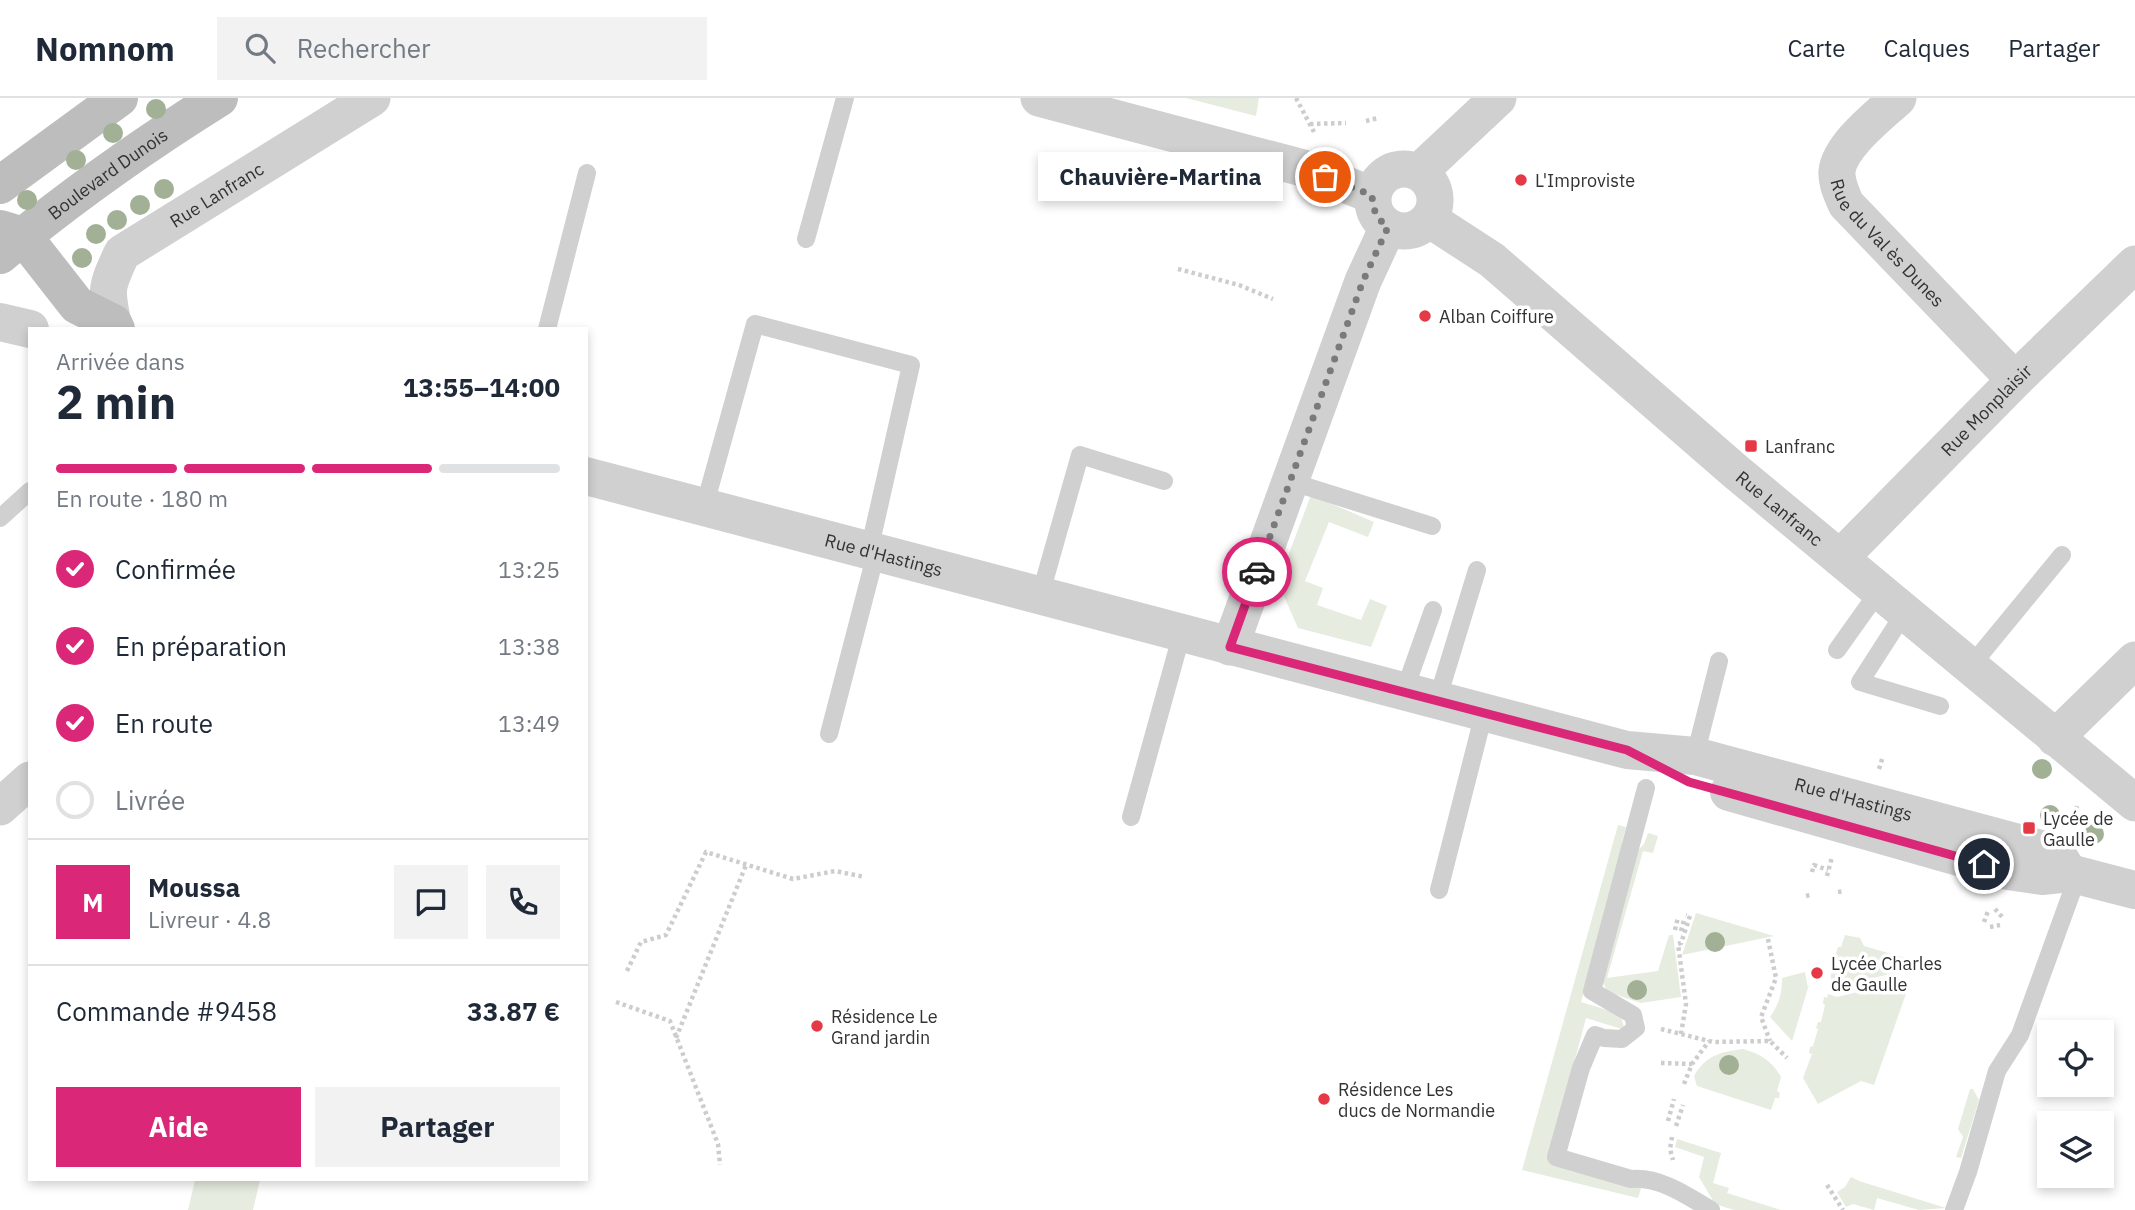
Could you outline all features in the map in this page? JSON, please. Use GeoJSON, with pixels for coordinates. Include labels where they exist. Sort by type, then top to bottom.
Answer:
{"type":"FeatureCollection","features":[{"type":"Feature","properties":{"kind":"main road"},"geometry":{"type":"LineString","coordinates":[[0,185],[119,98]]}},
{"type":"Feature","properties":{"kind":"main road","name":"Boulevard Dunois"},"geometry":{"type":"LineString","coordinates":[[8,240],[148,143],[219,98]]}},
{"type":"Feature","properties":{"kind":"main road"},"geometry":{"type":"LineString","coordinates":[[8,240],[77,305],[115,326]]}},
{"type":"Feature","properties":{"kind":"street","name":"Rue Lanfranc"},"geometry":{"type":"LineString","coordinates":[[115,326],[107,295],[109,281],[122,253],[372,98]]}},
{"type":"Feature","properties":{"kind":"street"},"geometry":{"type":"LineString","coordinates":[[1039,98],[1303,169],[1380,211],[1399,231],[1421,227],[1429,219],[1434,210],[1433,188],[1419,172],[1407,169],[1384,175],[1376,184],[1380,211],[1363,281],[1230,647]]}},
{"type":"Feature","properties":{"kind":"street"},"geometry":{"type":"LineString","coordinates":[[1419,172],[1499,98]]}},
{"type":"Feature","properties":{"kind":"street","name":"Rue du Val ès Dunes"},"geometry":{"type":"LineString","coordinates":[[1898,98],[1850,145],[1837,171],[1839,188],[1846,204],[2015,380]]}},
{"type":"Feature","properties":{"kind":"street","name":"Rue Lanfranc"},"geometry":{"type":"LineString","coordinates":[[1429,219],[1492,260],[1725,462],[2055,738],[2133,810]]}},
{"type":"Feature","properties":{"kind":"street","name":"Rue Monplaisir"},"geometry":{"type":"LineString","coordinates":[[1840,558],[2015,380],[2124,274]]}},
{"type":"Feature","properties":{"kind":"street"},"geometry":{"type":"LineString","coordinates":[[0,322],[28,329]]}},
{"type":"Feature","properties":{"kind":"street","name":"Rue d'Hastings"},"geometry":{"type":"LineString","coordinates":[[588,477],[1627,750],[1695,756],[2056,853],[2073,874]]}},
{"type":"Feature","properties":{"kind":"street"},"geometry":{"type":"LineString","coordinates":[[2055,738],[2135,660]]}},
{"type":"Feature","properties":{"kind":"street","name":"Rue d'Hastings"},"geometry":{"type":"LineString","coordinates":[[1627,750],[1689,782],[2008,871],[2042,876],[2073,874],[2135,890]]}},
{"type":"Feature","properties":{"kind":"street"},"geometry":{"type":"LineString","coordinates":[[0,807],[28,782]]}},
{"type":"Feature","properties":{"kind":"lane"},"geometry":{"type":"LineString","coordinates":[[806,239],[845,98]]}},
{"type":"Feature","properties":{"kind":"lane"},"geometry":{"type":"LineString","coordinates":[[548,327],[587,173]]}},
{"type":"Feature","properties":{"kind":"lane"},"geometry":{"type":"LineString","coordinates":[[704,508],[755,324],[911,365],[830,734]]}},
{"type":"Feature","properties":{"kind":"lane"},"geometry":{"type":"LineString","coordinates":[[1040,596],[1080,455],[1164,481]]}},
{"type":"Feature","properties":{"kind":"lane"},"geometry":{"type":"LineString","coordinates":[[1289,481],[1432,526]]}},
{"type":"Feature","properties":{"kind":"lane"},"geometry":{"type":"LineString","coordinates":[[0,517],[28,493]]}},
{"type":"Feature","properties":{"kind":"lane"},"geometry":{"type":"LineString","coordinates":[[1970,667],[2062,555]]}},
{"type":"Feature","properties":{"kind":"lane"},"geometry":{"type":"LineString","coordinates":[[1421,697],[1478,570]]}},
{"type":"Feature","properties":{"kind":"lane"},"geometry":{"type":"LineString","coordinates":[[1837,650],[1892,601]]}},
{"type":"Feature","properties":{"kind":"lane"},"geometry":{"type":"LineString","coordinates":[[1892,601],[1860,682],[1940,706]]}},
{"type":"Feature","properties":{"kind":"lane"},"geometry":{"type":"LineString","coordinates":[[1421,697],[1433,610]]}},
{"type":"Feature","properties":{"kind":"lane"},"geometry":{"type":"LineString","coordinates":[[1131,817],[1182,633]]}},
{"type":"Feature","properties":{"kind":"lane"},"geometry":{"type":"LineString","coordinates":[[1695,756],[1719,661]]}},
{"type":"Feature","properties":{"kind":"lane"},"geometry":{"type":"LineString","coordinates":[[1439,890],[1484,713]]}},
{"type":"Feature","properties":{"kind":"lane"},"geometry":{"type":"LineString","coordinates":[[1646,788],[1592,991],[1633,1015],[1636,1028],[1622,1040],[1595,1035],[1581,1068],[1556,1157],[1631,1178],[1643,1177],[1683,1193],[1712,1210]]}},
{"type":"Feature","properties":{"kind":"lane"},"geometry":{"type":"LineString","coordinates":[[1954,1210],[1968,1172],[1997,1071],[2020,1035],[2073,874]]}},
{"type":"Feature","properties":{"kind":"lane"},"geometry":{"type":"LineString","coordinates":[[1683,1193],[1688,1175]]}},
{"type":"Feature","properties":{"kind":"path"},"geometry":{"type":"LineString","coordinates":[[1296,98],[1315,133],[1312,142]]}},
{"type":"Feature","properties":{"kind":"path"},"geometry":{"type":"LineString","coordinates":[[1366,121],[1378,118]]}},
{"type":"Feature","properties":{"kind":"path"},"geometry":{"type":"LineString","coordinates":[[1310,124],[1346,123]]}},
{"type":"Feature","properties":{"kind":"path"},"geometry":{"type":"LineString","coordinates":[[1178,269],[1239,285],[1273,299]]}},
{"type":"Feature","properties":{"kind":"path"},"geometry":{"type":"LineString","coordinates":[[627,971],[641,942],[666,934],[706,852],[793,879],[835,871],[866,877]]}},
{"type":"Feature","properties":{"kind":"path"},"geometry":{"type":"LineString","coordinates":[[1826,876],[1830,863]]}},
{"type":"Feature","properties":{"kind":"path"},"geometry":{"type":"LineString","coordinates":[[676,1038],[746,865]]}},
{"type":"Feature","properties":{"kind":"path"},"geometry":{"type":"LineString","coordinates":[[1812,872],[1814,865],[1828,870]]}},
{"type":"Feature","properties":{"kind":"path"},"geometry":{"type":"LineString","coordinates":[[1986,921],[1991,910],[2004,919]]}},
{"type":"Feature","properties":{"kind":"path"},"geometry":{"type":"LineString","coordinates":[[1678,931],[1682,918],[1690,916],[1681,943],[1678,944],[1686,1004],[1681,1034]]}},
{"type":"Feature","properties":{"kind":"path"},"geometry":{"type":"LineString","coordinates":[[1990,927],[2000,925]]}},
{"type":"Feature","properties":{"kind":"path"},"geometry":{"type":"LineString","coordinates":[[1768,939],[1776,978],[1761,1017],[1770,1041],[1787,1058]]}},
{"type":"Feature","properties":{"kind":"path"},"geometry":{"type":"LineString","coordinates":[[615,1002],[670,1021],[718,1144],[720,1165]]}},
{"type":"Feature","properties":{"kind":"path"},"geometry":{"type":"LineString","coordinates":[[1636,1028],[1654,1028],[1709,1041],[1770,1041]]}},
{"type":"Feature","properties":{"kind":"path"},"geometry":{"type":"LineString","coordinates":[[1684,1084],[1692,1064],[1709,1041]]}},
{"type":"Feature","properties":{"kind":"path"},"geometry":{"type":"LineString","coordinates":[[1661,1063],[1692,1064]]}},
{"type":"Feature","properties":{"kind":"path"},"geometry":{"type":"LineString","coordinates":[[1668,1121],[1674,1099]]}},
{"type":"Feature","properties":{"kind":"path"},"geometry":{"type":"LineString","coordinates":[[1676,1126],[1683,1105]]}},
{"type":"Feature","properties":{"kind":"path"},"geometry":{"type":"LineString","coordinates":[[1827,1185],[1843,1210]]}},
{"type":"Feature","properties":{"kind":"shaded area"},"geometry":{"type":"Polygon","coordinates":[[[1186,98],[1259,98],[1256,116],[1186,98]]]}},
{"type":"Feature","properties":{"kind":"shaded area"},"geometry":{"type":"Polygon","coordinates":[[[1311,495],[1374,522],[1368,537],[1329,522],[1305,581],[1323,588],[1317,605],[1361,620],[1370,599],[1387,606],[1371,647],[1298,628],[1278,583],[1311,495]]]}},
{"type":"Feature","properties":{"kind":"shaded area"},"geometry":{"type":"Polygon","coordinates":[[[1618,825],[1626,827],[1622,842],[1624,846],[1581,1002],[1620,1014],[1625,1030],[1586,1018],[1548,1161],[1631,1187],[1642,1185],[1638,1198],[1522,1170],[1618,825]]]}},
{"type":"Feature","properties":{"kind":"shaded area"},"geometry":{"type":"Polygon","coordinates":[[[1648,833],[1658,836],[1653,853],[1643,851],[1607,978],[1658,971],[1669,935],[1673,935],[1681,997],[1641,1003],[1608,992],[1602,981],[1638,850],[1644,844],[1648,833]]]}},
{"type":"Feature","properties":{"kind":"shaded area"},"geometry":{"type":"Polygon","coordinates":[[[1696,913],[1774,936],[1682,955],[1696,913]]]}},
{"type":"Feature","properties":{"kind":"shaded area"},"geometry":{"type":"Polygon","coordinates":[[[1845,935],[1860,938],[1864,946],[1916,961],[1912,972],[1904,971],[1841,985],[1831,983],[1831,972],[1834,972],[1838,956],[1836,953],[1845,935]]]}},
{"type":"Feature","properties":{"kind":"shaded area"},"geometry":{"type":"Polygon","coordinates":[[[1805,972],[1808,988],[1792,1041],[1770,1017],[1779,999],[1782,978],[1805,972]]]}},
{"type":"Feature","properties":{"kind":"shaded area"},"geometry":{"type":"Polygon","coordinates":[[[1899,982],[1909,985],[1874,1085],[1861,1081],[1818,1104],[1803,1078],[1812,1054],[1809,1053],[1818,1029],[1816,1028],[1818,1022],[1821,1022],[1824,997],[1827,998],[1828,994],[1837,997],[1899,982]]]}},
{"type":"Feature","properties":{"kind":"shaded area"},"geometry":{"type":"Polygon","coordinates":[[[1743,1049],[1765,1059],[1781,1077],[1777,1091],[1780,1093],[1779,1098],[1775,1098],[1771,1110],[1697,1086],[1694,1076],[1704,1063],[1721,1053],[1743,1049]]]}},
{"type":"Feature","properties":{"kind":"shaded area"},"geometry":{"type":"Polygon","coordinates":[[[1970,1089],[1973,1089],[1979,1100],[1961,1158],[1956,1157],[1963,1137],[1958,1129],[1970,1089]]]}},
{"type":"Feature","properties":{"kind":"shaded area"},"geometry":{"type":"Polygon","coordinates":[[[1677,1139],[1721,1153],[1713,1183],[1729,1188],[1727,1193],[1781,1210],[1734,1210],[1715,1204],[1699,1177],[1704,1157],[1675,1147],[1677,1139]]]}},
{"type":"Feature","properties":{"kind":"shaded area"},"geometry":{"type":"Polygon","coordinates":[[[1851,1177],[1946,1208],[1919,1210],[1877,1198],[1874,1210],[1853,1204],[1846,1207],[1837,1192],[1845,1187],[1851,1177]]]}},
{"type":"Feature","properties":{"kind":"shaded area"},"geometry":{"type":"Polygon","coordinates":[[[195,1181],[260,1181],[253,1210],[188,1210],[195,1181]]]}},
{"type":"Feature","properties":{"kind":"way so far"},"geometry":{"type":"LineString","coordinates":[[1257,572],[1363,281],[1388,227],[1378,220],[1372,195],[1325,177]]}},
{"type":"Feature","properties":{"kind":"place","name":"Chauvière-Martina"},"geometry":{"type":"Point","coordinates":[1325,177]}},
{"type":"Feature","properties":{"kind":"place","name":"L'Improviste"},"geometry":{"type":"Point","coordinates":[1521,180]}},
{"type":"Feature","properties":{"kind":"place","name":"Alban Coiffure"},"geometry":{"type":"Point","coordinates":[1425,316]}},
{"type":"Feature","properties":{"kind":"place","name":"Lanfranc"},"geometry":{"type":"Point","coordinates":[1751,446]}},
{"type":"Feature","properties":{"kind":"place","name":"Lycée de Gaulle"},"geometry":{"type":"Point","coordinates":[2029,828]}},
{"type":"Feature","properties":{"kind":"place","name":"Lycée Charles de Gaulle"},"geometry":{"type":"Point","coordinates":[1817,973]}},
{"type":"Feature","properties":{"kind":"place","name":"Résidence Le Grand jardin"},"geometry":{"type":"Point","coordinates":[817,1026]}},
{"type":"Feature","properties":{"kind":"place","name":"Résidence Les ducs de Normandie"},"geometry":{"type":"Point","coordinates":[1324,1099]}},
{"type":"Feature","properties":{"kind":"route"},"geometry":{"type":"LineString","coordinates":[[1257,572],[1230,647],[1627,750],[1689,782],[1984,864]]}}]}
